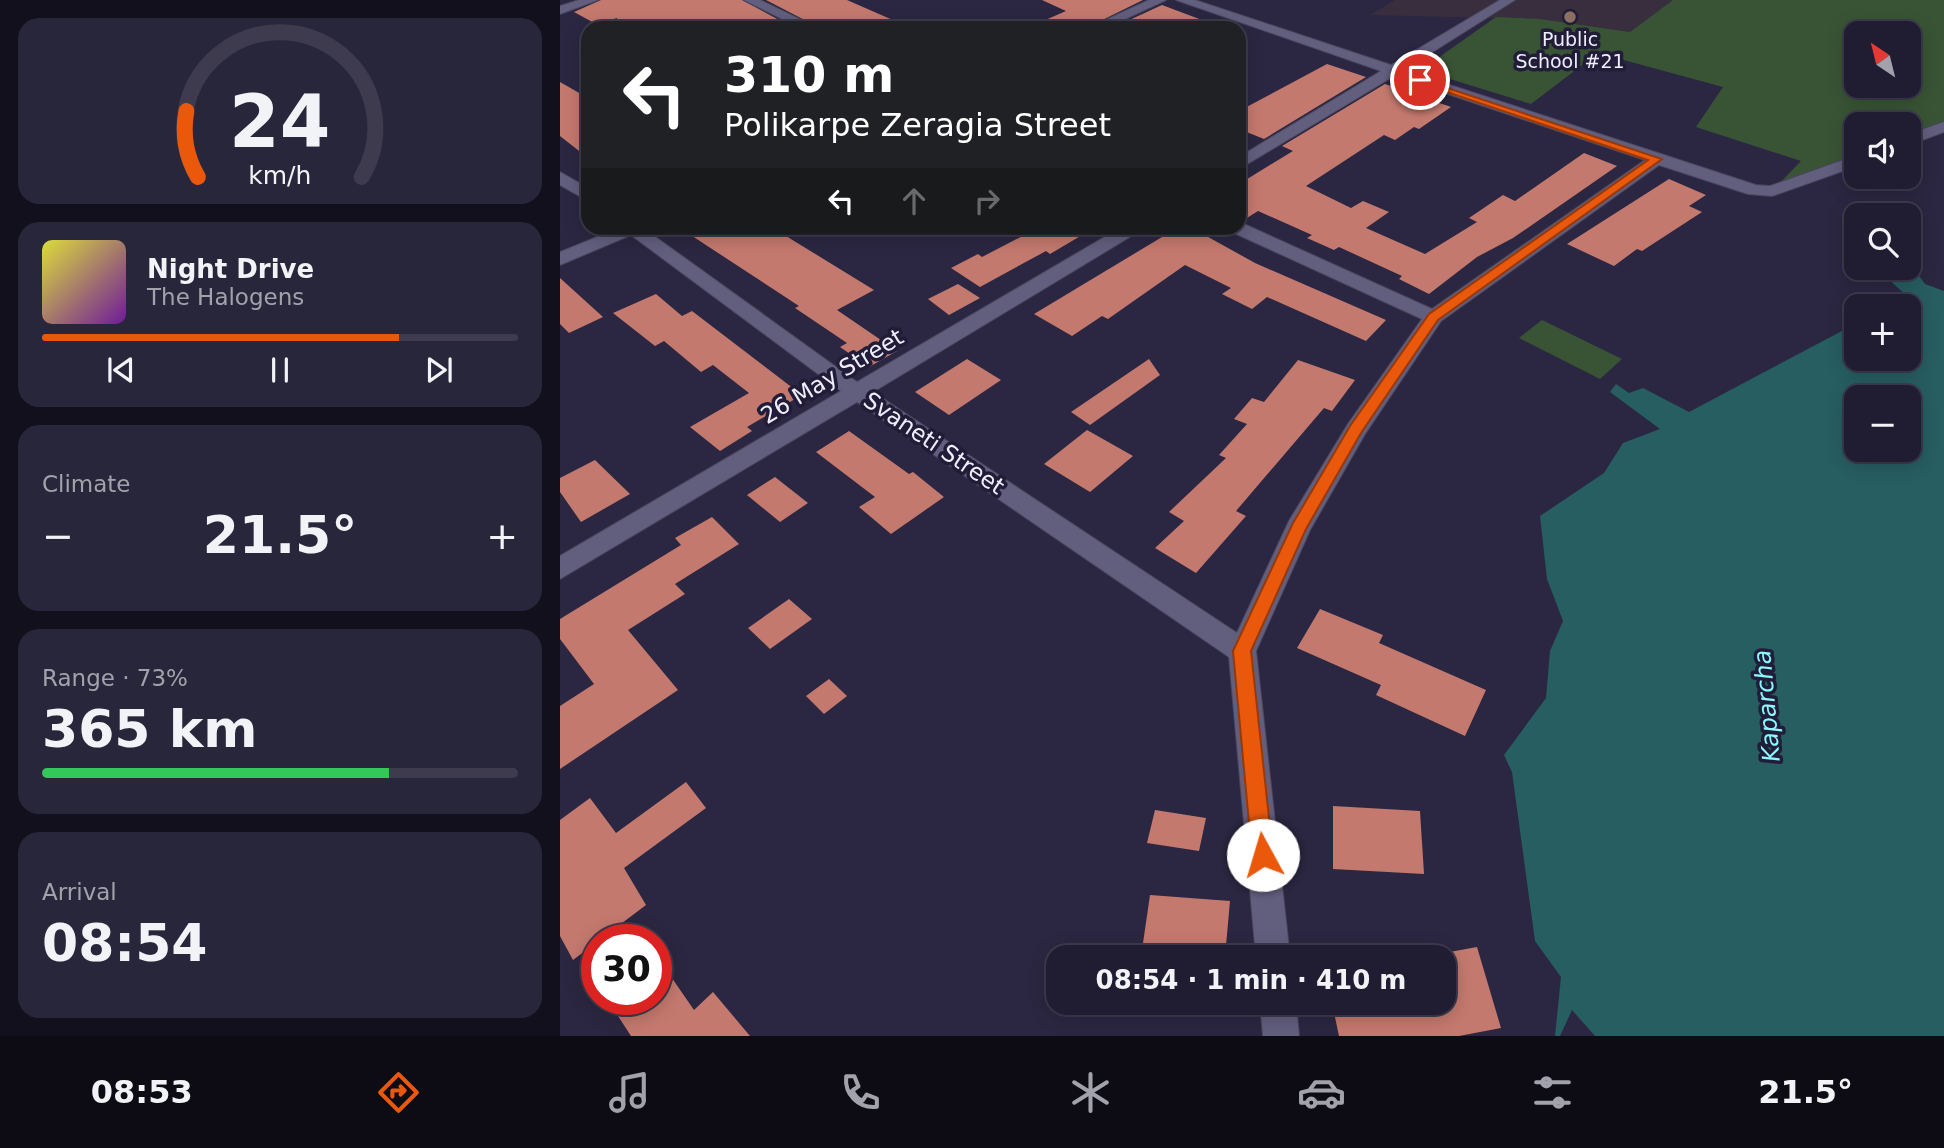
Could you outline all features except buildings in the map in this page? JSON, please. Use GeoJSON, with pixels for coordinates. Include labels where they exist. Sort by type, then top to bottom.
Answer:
{"type":"FeatureCollection","features":[{"type":"Feature","properties":{"kind":"street"},"geometry":{"type":"LineString","coordinates":[[560,10],[592,0]]}},
{"type":"Feature","properties":{"kind":"street"},"geometry":{"type":"LineString","coordinates":[[750,0],[796,21]]}},
{"type":"Feature","properties":{"kind":"street"},"geometry":{"type":"LineString","coordinates":[[1111,21],[1160,0]]}},
{"type":"Feature","properties":{"kind":"street"},"geometry":{"type":"LineString","coordinates":[[1182,0],[1245,21]]}},
{"type":"Feature","properties":{"kind":"street"},"geometry":{"type":"LineString","coordinates":[[1246,160],[1509,0]]}},
{"type":"Feature","properties":{"kind":"street"},"geometry":{"type":"LineString","coordinates":[[1246,21],[1754,190],[1772,191],[1844,165]]}},
{"type":"Feature","properties":{"kind":"street"},"geometry":{"type":"LineString","coordinates":[[1921,136],[1944,127]]}},
{"type":"Feature","properties":{"kind":"street"},"geometry":{"type":"LineString","coordinates":[[1272,945],[1242,651],[1298,527],[1356,430],[1434,317],[1657,159]]}},
{"type":"Feature","properties":{"kind":"street"},"geometry":{"type":"LineString","coordinates":[[560,177],[581,191]]}},
{"type":"Feature","properties":{"kind":"street"},"geometry":{"type":"LineString","coordinates":[[1246,232],[1434,317]]}},
{"type":"Feature","properties":{"kind":"street"},"geometry":{"type":"LineString","coordinates":[[560,259],[617,235]]}},
{"type":"Feature","properties":{"kind":"street","name":"Svaneti Street"},"geometry":{"type":"LineString","coordinates":[[643,235],[857,392],[1242,651]]}},
{"type":"Feature","properties":{"kind":"street","name":"26 May Street"},"geometry":{"type":"LineString","coordinates":[[560,569],[1120,235]]}},
{"type":"Feature","properties":{"kind":"street"},"geometry":{"type":"LineString","coordinates":[[1279,1015],[1281,1036]]}},
{"type":"Feature","properties":{"kind":"shaded area","name":"Public School #21"},"geometry":{"type":"Polygon","coordinates":[[[1395,0],[1673,0],[1630,32],[1540,19],[1370,15],[1395,0]]]}},
{"type":"Feature","properties":{"kind":"shaded area"},"geometry":{"type":"Polygon","coordinates":[[[1673,0],[1944,0],[1944,127],[1921,136],[1921,112],[1844,112],[1844,165],[1772,191],[1801,161],[1696,127],[1723,87],[1598,53],[1531,104],[1421,70],[1496,17],[1540,19],[1630,32],[1673,0]]]}},
{"type":"Feature","properties":{"kind":"shaded area"},"geometry":{"type":"Polygon","coordinates":[[[1542,320],[1622,359],[1600,379],[1519,338],[1542,320]]]}},
{"type":"Feature","properties":{"kind":"water","name":"Kaparcha"},"geometry":{"type":"Polygon","coordinates":[[[1921,278],[1925,284],[1944,291],[1944,1036],[1595,1036],[1572,1010],[1560,1036],[1555,1036],[1561,977],[1535,941],[1512,772],[1504,755],[1546,698],[1550,651],[1563,621],[1547,579],[1540,516],[1604,473],[1623,443],[1660,429],[1610,392],[1616,384],[1629,393],[1643,388],[1689,412],[1844,330],[1844,371],[1921,371],[1921,294],[1905,294],[1889,280],[1921,278]]]}},
{"type":"Feature","properties":{"kind":"place","name":"Public School #21"},"geometry":{"type":"Point","coordinates":[1570,17]}},
{"type":"Feature","properties":{"kind":"route"},"geometry":{"type":"LineString","coordinates":[[1263,855],[1242,651],[1298,527],[1409,348],[1434,317],[1657,159],[1420,80]]}}]}
